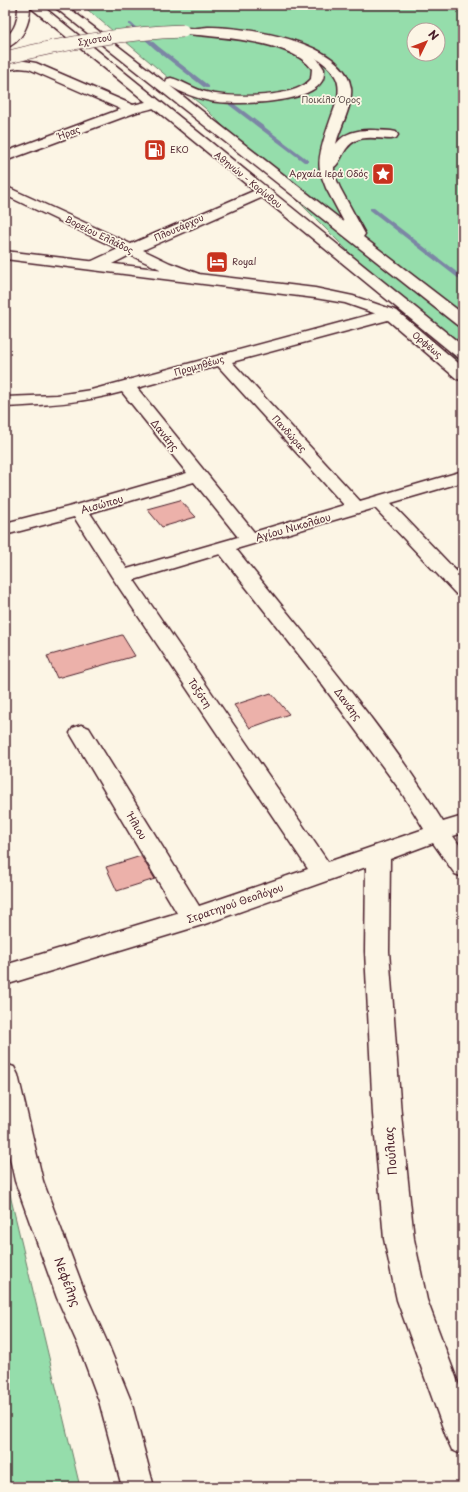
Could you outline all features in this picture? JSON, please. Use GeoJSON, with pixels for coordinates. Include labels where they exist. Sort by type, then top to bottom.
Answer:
{"type":"FeatureCollection","features":[{"type":"Feature","properties":{"kind":"main road"},"geometry":{"type":"LineString","coordinates":[[5,44],[20,31],[24,20],[24,5]]}},
{"type":"Feature","properties":{"kind":"main road","name":"Αθηνών - Κορίνθου"},"geometry":{"type":"LineString","coordinates":[[34,5],[463,354]]}},
{"type":"Feature","properties":{"kind":"main road","name":"Αθηνών - Κορίνθου"},"geometry":{"type":"LineString","coordinates":[[58,5],[463,322]]}},
{"type":"Feature","properties":{"kind":"main road"},"geometry":{"type":"LineString","coordinates":[[122,56],[186,90],[216,98],[248,100],[279,97],[310,86],[317,78],[318,70],[314,63],[305,56],[284,47],[254,39],[185,31]]}},
{"type":"Feature","properties":{"kind":"main road"},"geometry":{"type":"LineString","coordinates":[[185,31],[221,31],[258,36],[290,44],[317,55],[332,64],[342,77],[345,89],[342,106],[327,151],[327,172],[333,188],[362,242]]}},
{"type":"Feature","properties":{"kind":"main road","name":"Σχιστού"},"geometry":{"type":"LineString","coordinates":[[5,58],[101,39],[153,32],[185,31]]}},
{"type":"Feature","properties":{"kind":"main road"},"geometry":{"type":"LineString","coordinates":[[5,66],[18,64],[32,66],[132,109]]}},
{"type":"Feature","properties":{"kind":"main road","name":"Ήρας"},"geometry":{"type":"LineString","coordinates":[[5,157],[132,109],[154,104]]}},
{"type":"Feature","properties":{"kind":"main road"},"geometry":{"type":"LineString","coordinates":[[327,172],[338,150],[348,138],[361,134],[391,135],[361,127],[352,120],[342,106]]}},
{"type":"Feature","properties":{"kind":"main road","name":"Βορείου Ελλάδος"},"geometry":{"type":"LineString","coordinates":[[5,190],[130,250],[194,277]]}},
{"type":"Feature","properties":{"kind":"main road","name":"Πλουτάρχου"},"geometry":{"type":"LineString","coordinates":[[95,265],[263,192]]}},
{"type":"Feature","properties":{"kind":"main road"},"geometry":{"type":"LineString","coordinates":[[5,255],[194,277],[315,293],[348,300],[391,314],[463,360]]}},
{"type":"Feature","properties":{"kind":"main road","name":"Προμηθέως"},"geometry":{"type":"LineString","coordinates":[[5,402],[57,400],[92,395],[391,314]]}},
{"type":"Feature","properties":{"kind":"main road","name":"Ορφέως"},"geometry":{"type":"LineString","coordinates":[[391,314],[463,376]]}},
{"type":"Feature","properties":{"kind":"main road","name":"Πανδώρας"},"geometry":{"type":"LineString","coordinates":[[221,360],[356,508]]}},
{"type":"Feature","properties":{"kind":"main road","name":"Δανάης"},"geometry":{"type":"LineString","coordinates":[[126,386],[250,539]]}},
{"type":"Feature","properties":{"kind":"main road","name":"Αισώπου"},"geometry":{"type":"LineString","coordinates":[[5,529],[79,510],[198,475]]}},
{"type":"Feature","properties":{"kind":"main road","name":"Αγίου Νικολάου"},"geometry":{"type":"LineString","coordinates":[[122,577],[463,476]]}},
{"type":"Feature","properties":{"kind":"main road"},"geometry":{"type":"LineString","coordinates":[[379,501],[463,590]]}},
{"type":"Feature","properties":{"kind":"main road","name":"Τοξότη"},"geometry":{"type":"LineString","coordinates":[[79,510],[122,577],[323,873]]}},
{"type":"Feature","properties":{"kind":"main road","name":"Δανάης"},"geometry":{"type":"LineString","coordinates":[[224,547],[325,674],[408,784],[463,868]]}},
{"type":"Feature","properties":{"kind":"main road","name":"Ήλιου"},"geometry":{"type":"LineString","coordinates":[[80,733],[193,918]]}},
{"type":"Feature","properties":{"kind":"main road","name":"Στρατηγού Θεολόγου"},"geometry":{"type":"LineString","coordinates":[[5,975],[193,918],[463,824]]}},
{"type":"Feature","properties":{"kind":"main road","name":"Πούλιας"},"geometry":{"type":"LineString","coordinates":[[378,854],[377,951],[388,1114],[399,1239],[412,1300],[463,1439]]}},
{"type":"Feature","properties":{"kind":"main road","name":"Νεφέλης"},"geometry":{"type":"LineString","coordinates":[[5,1075],[29,1181],[72,1298],[93,1344],[115,1401],[138,1487]]}},
{"type":"Feature","properties":{"kind":"green space","name":"Ποικίλο Όρος"},"geometry":{"type":"Polygon","coordinates":[[[82,5],[463,5],[463,366],[206,109],[82,5]]]}},
{"type":"Feature","properties":{"kind":"green space"},"geometry":{"type":"Polygon","coordinates":[[[5,1159],[11,1199],[80,1487],[5,1487],[5,1159]]]}},
{"type":"Feature","properties":{"kind":"building"},"geometry":{"type":"Polygon","coordinates":[[[180,500],[196,517],[162,527],[147,509],[180,500]]]}},
{"type":"Feature","properties":{"kind":"building"},"geometry":{"type":"Polygon","coordinates":[[[122,635],[135,656],[57,678],[47,656],[122,635]]]}},
{"type":"Feature","properties":{"kind":"building"},"geometry":{"type":"Polygon","coordinates":[[[271,693],[289,714],[250,728],[234,705],[271,693]]]}},
{"type":"Feature","properties":{"kind":"building"},"geometry":{"type":"Polygon","coordinates":[[[141,856],[155,879],[117,891],[106,867],[141,856]]]}},
{"type":"Feature","properties":{"kind":"waterway"},"geometry":{"type":"LineString","coordinates":[[130,24],[157,48],[207,87]]}},
{"type":"Feature","properties":{"kind":"waterway"},"geometry":{"type":"LineString","coordinates":[[231,104],[306,161]]}},
{"type":"Feature","properties":{"kind":"waterway"},"geometry":{"type":"LineString","coordinates":[[372,209],[463,280]]}},
{"type":"Feature","properties":{"kind":"place","name":"EKO"},"geometry":{"type":"Point","coordinates":[155,150]}},
{"type":"Feature","properties":{"kind":"place","name":"Αρχαία Ιερά Οδός"},"geometry":{"type":"Point","coordinates":[383,174]}},
{"type":"Feature","properties":{"kind":"place","name":"Royal"},"geometry":{"type":"Point","coordinates":[217,262]}}]}
